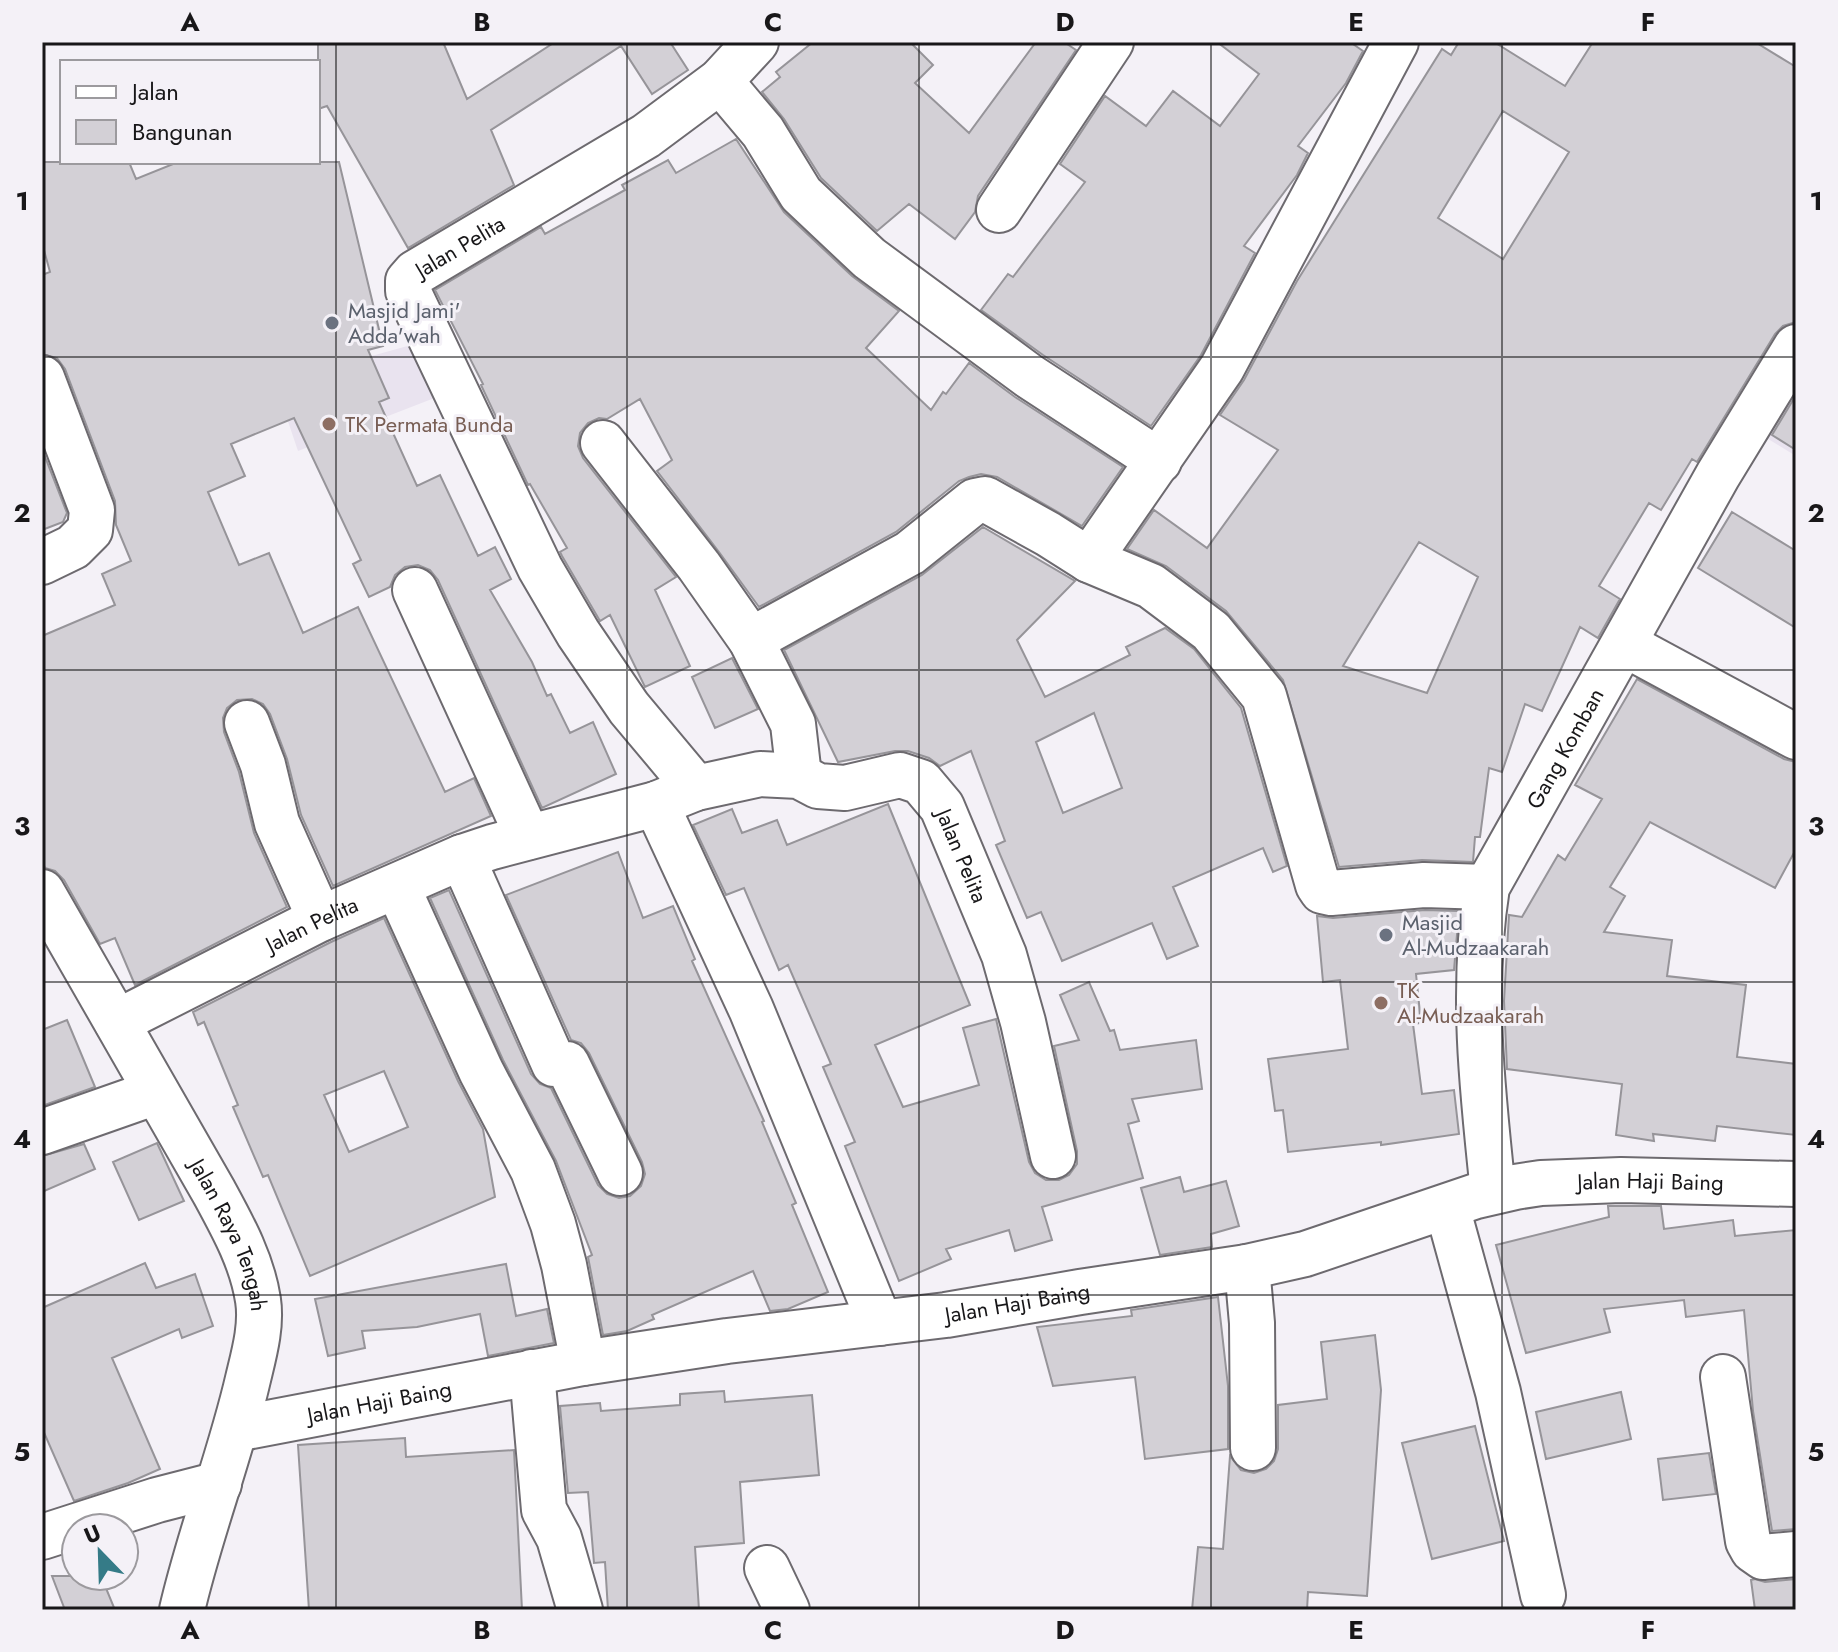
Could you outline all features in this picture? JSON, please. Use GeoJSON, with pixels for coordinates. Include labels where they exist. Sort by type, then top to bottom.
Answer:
{"type":"FeatureCollection","features":[{"type":"Feature","properties":{"kind":"street","name":"Jalan Pelita"},"geometry":{"type":"LineString","coordinates":[[696,788],[629,708],[578,633],[540,568],[408,291],[408,281],[415,273],[646,136],[720,81],[756,42]]}},
{"type":"Feature","properties":{"kind":"street"},"geometry":{"type":"LineString","coordinates":[[999,210],[1111,42]]}},
{"type":"Feature","properties":{"kind":"street"},"geometry":{"type":"LineString","coordinates":[[1089,560],[1222,368],[1396,42]]}},
{"type":"Feature","properties":{"kind":"street"},"geometry":{"type":"LineString","coordinates":[[720,81],[763,132],[801,194],[869,258],[1029,376],[1159,461]]}},
{"type":"Feature","properties":{"kind":"street","name":"Gang Komban"},"geometry":{"type":"LineString","coordinates":[[1493,1191],[1481,1076],[1478,988],[1480,934],[1487,887],[1718,475],[1796,347]]}},
{"type":"Feature","properties":{"kind":"street"},"geometry":{"type":"LineString","coordinates":[[42,378],[92,510],[90,530],[73,547],[42,562]]}},
{"type":"Feature","properties":{"kind":"street"},"geometry":{"type":"LineString","coordinates":[[603,443],[699,566],[751,640],[793,724],[799,776]]}},
{"type":"Feature","properties":{"kind":"street"},"geometry":{"type":"LineString","coordinates":[[751,640],[910,553],[980,498],[1089,560],[1151,586],[1211,631],[1264,696],[1322,891],[1331,893],[1424,885],[1487,887]]}},
{"type":"Feature","properties":{"kind":"street"},"geometry":{"type":"LineString","coordinates":[[415,590],[528,837]]}},
{"type":"Feature","properties":{"kind":"street"},"geometry":{"type":"LineString","coordinates":[[1624,644],[1796,737]]}},
{"type":"Feature","properties":{"kind":"street"},"geometry":{"type":"LineString","coordinates":[[247,723],[263,765],[277,823],[320,919]]}},
{"type":"Feature","properties":{"kind":"street","name":"Jalan Pelita"},"geometry":{"type":"LineString","coordinates":[[117,1022],[320,919],[462,857],[656,804],[696,788],[760,774],[799,776],[818,786],[845,788],[900,775],[921,782],[942,807],[1004,955],[1023,1022],[1053,1156]]}},
{"type":"Feature","properties":{"kind":"street"},"geometry":{"type":"LineString","coordinates":[[656,804],[751,1009],[880,1323]]}},
{"type":"Feature","properties":{"kind":"street"},"geometry":{"type":"LineString","coordinates":[[462,857],[554,1064],[567,1064],[620,1173]]}},
{"type":"Feature","properties":{"kind":"street"},"geometry":{"type":"LineString","coordinates":[[397,886],[481,1071],[533,1170],[564,1265],[583,1363]]}},
{"type":"Feature","properties":{"kind":"street","name":"Jalan Raya Tengah"},"geometry":{"type":"LineString","coordinates":[[42,892],[238,1237],[259,1304],[256,1341],[236,1429],[182,1610]]}},
{"type":"Feature","properties":{"kind":"street"},"geometry":{"type":"LineString","coordinates":[[42,1132],[156,1092]]}},
{"type":"Feature","properties":{"kind":"street","name":"Jalan Haji Baing"},"geometry":{"type":"LineString","coordinates":[[236,1429],[583,1363],[727,1341],[946,1315],[1247,1267],[1305,1254],[1493,1191],[1541,1183],[1621,1180],[1796,1184]]}},
{"type":"Feature","properties":{"kind":"street"},"geometry":{"type":"LineString","coordinates":[[1447,1207],[1498,1392],[1543,1595]]}},
{"type":"Feature","properties":{"kind":"street"},"geometry":{"type":"LineString","coordinates":[[1247,1267],[1252,1323],[1253,1448]]}},
{"type":"Feature","properties":{"kind":"street"},"geometry":{"type":"LineString","coordinates":[[532,1372],[544,1510],[559,1538],[580,1610]]}},
{"type":"Feature","properties":{"kind":"street"},"geometry":{"type":"LineString","coordinates":[[1723,1377],[1748,1541],[1753,1550],[1763,1557],[1796,1554]]}},
{"type":"Feature","properties":{"kind":"street"},"geometry":{"type":"LineString","coordinates":[[42,1537],[157,1500],[219,1484]]}},
{"type":"Feature","properties":{"kind":"street"},"geometry":{"type":"LineString","coordinates":[[767,1568],[787,1610]]}},
{"type":"Feature","properties":{"kind":"shaded area","name":"TK Permata Bunda"},"geometry":{"type":"Polygon","coordinates":[[[411,345],[437,397],[298,451],[275,383],[411,345]]]}},
{"type":"Feature","properties":{"kind":"shaded area"},"geometry":{"type":"Polygon","coordinates":[[[1796,367],[1796,456],[1755,431],[1796,367]]]}},
{"type":"Feature","properties":{"kind":"building"},"geometry":{"type":"Polygon","coordinates":[[[318,42],[443,42],[467,99],[555,42],[670,42],[688,70],[652,94],[621,46],[491,130],[514,185],[408,248],[327,106],[320,108],[318,42]]]}},
{"type":"Feature","properties":{"kind":"building"},"geometry":{"type":"Polygon","coordinates":[[[813,42],[910,42],[933,65],[915,83],[969,133],[1036,42],[1064,42],[1076,50],[978,196],[975,212],[955,239],[909,204],[877,231],[821,178],[784,119],[762,92],[780,77],[776,72],[813,42]]]}},
{"type":"Feature","properties":{"kind":"building"},"geometry":{"type":"Polygon","coordinates":[[[1217,42],[1350,42],[1363,51],[1346,83],[1298,146],[1308,153],[1297,175],[1244,246],[1255,253],[1201,355],[1151,426],[981,310],[1008,274],[1013,277],[1085,182],[1060,164],[1105,96],[1146,126],[1173,91],[1220,126],[1259,74],[1217,42]]]}},
{"type":"Feature","properties":{"kind":"building"},"geometry":{"type":"Polygon","coordinates":[[[1459,42],[1494,42],[1565,86],[1593,42],[1755,42],[1796,67],[1796,322],[1783,326],[1775,334],[1697,462],[1692,459],[1661,510],[1649,503],[1599,586],[1620,599],[1598,638],[1580,627],[1542,711],[1525,704],[1502,772],[1489,768],[1480,837],[1475,837],[1473,862],[1422,860],[1339,867],[1283,680],[1226,611],[1166,566],[1127,549],[1154,510],[1207,548],[1278,450],[1220,415],[1244,380],[1297,281],[1442,49],[1451,55],[1459,42]],[[1503,111],[1438,218],[1503,259],[1569,152],[1503,111]],[[1419,542],[1343,666],[1427,693],[1478,577],[1419,542]]]}},
{"type":"Feature","properties":{"kind":"building"},"geometry":{"type":"Polygon","coordinates":[[[736,139],[784,212],[852,276],[899,311],[866,348],[931,410],[969,363],[1015,397],[1123,467],[1082,526],[997,477],[981,474],[969,477],[959,481],[896,532],[759,607],[657,471],[672,460],[640,399],[607,419],[599,418],[588,423],[580,433],[578,446],[583,458],[676,577],[655,590],[690,666],[645,687],[610,615],[600,621],[562,556],[560,552],[567,548],[528,485],[483,384],[435,290],[541,227],[545,234],[625,190],[622,185],[668,160],[676,173],[736,139]]]}},
{"type":"Feature","properties":{"kind":"building"},"geometry":{"type":"Polygon","coordinates":[[[42,162],[130,164],[136,179],[173,164],[339,162],[383,346],[368,350],[389,398],[379,402],[417,486],[440,475],[478,556],[495,547],[511,579],[490,590],[532,662],[547,696],[551,694],[570,733],[593,722],[616,774],[542,808],[438,580],[430,570],[418,565],[405,567],[395,575],[390,587],[369,597],[353,564],[361,560],[294,418],[231,444],[245,476],[208,492],[239,565],[269,553],[303,633],[358,607],[445,792],[474,778],[491,816],[333,886],[301,815],[287,759],[270,714],[263,704],[252,699],[237,700],[227,708],[223,718],[224,732],[239,772],[254,833],[287,907],[135,985],[115,938],[100,944],[64,880],[55,871],[45,868],[42,860],[42,636],[115,605],[102,574],[131,561],[116,525],[115,501],[65,369],[57,358],[42,354],[42,275],[50,272],[42,243],[42,162]]]}},
{"type":"Feature","properties":{"kind":"building"},"geometry":{"type":"Polygon","coordinates":[[[1796,395],[1796,450],[1772,435],[1796,395]]]}},
{"type":"Feature","properties":{"kind":"building"},"geometry":{"type":"Polygon","coordinates":[[[42,449],[67,513],[63,522],[42,530],[42,449]]]}},
{"type":"Feature","properties":{"kind":"building"},"geometry":{"type":"Polygon","coordinates":[[[1732,512],[1796,551],[1796,628],[1698,568],[1732,512]]]}},
{"type":"Feature","properties":{"kind":"building"},"geometry":{"type":"Polygon","coordinates":[[[983,527],[1075,581],[1017,640],[1045,697],[1130,655],[1126,647],[1165,628],[1194,649],[1241,708],[1287,866],[1273,872],[1263,848],[1173,887],[1198,946],[1167,959],[1152,923],[1062,961],[1041,912],[1027,918],[996,845],[1005,841],[971,751],[940,766],[929,758],[908,751],[838,762],[784,650],[922,575],[983,527]],[[1094,713],[1036,742],[1063,813],[1122,788],[1094,713]]]}},
{"type":"Feature","properties":{"kind":"building"},"geometry":{"type":"Polygon","coordinates":[[[732,658],[758,709],[715,728],[692,677],[732,658]]]}},
{"type":"Feature","properties":{"kind":"building"},"geometry":{"type":"Polygon","coordinates":[[[1637,679],[1784,759],[1796,762],[1796,849],[1775,888],[1650,822],[1610,887],[1625,896],[1604,932],[1672,940],[1667,976],[1746,985],[1737,1057],[1796,1064],[1796,1135],[1717,1126],[1715,1141],[1653,1134],[1654,1141],[1616,1135],[1622,1084],[1507,1069],[1504,1001],[1509,915],[1522,917],[1558,855],[1565,860],[1602,799],[1575,785],[1637,679]]]}},
{"type":"Feature","properties":{"kind":"building"},"geometry":{"type":"Polygon","coordinates":[[[888,804],[970,1005],[875,1045],[903,1107],[979,1085],[963,1028],[996,1019],[1029,1162],[1035,1173],[1046,1180],[1059,1180],[1069,1175],[1077,1164],[1077,1151],[1054,1046],[1079,1040],[1060,995],[1089,982],[1110,1031],[1114,1030],[1120,1050],[1196,1040],[1202,1089],[1132,1099],[1139,1121],[1128,1124],[1143,1178],[1042,1207],[1052,1240],[1015,1251],[1009,1230],[946,1249],[951,1259],[899,1281],[845,1146],[855,1142],[823,1067],[831,1064],[788,965],[779,970],[744,888],[726,895],[693,825],[732,809],[742,833],[777,820],[787,845],[888,804]]]}},
{"type":"Feature","properties":{"kind":"building"},"geometry":{"type":"Polygon","coordinates":[[[618,852],[643,918],[673,906],[695,959],[692,961],[764,1121],[796,1203],[792,1205],[828,1292],[788,1309],[770,1311],[753,1271],[652,1315],[654,1319],[627,1331],[603,1335],[588,1257],[592,1255],[556,1161],[503,1060],[430,898],[449,890],[531,1074],[540,1084],[551,1088],[598,1185],[607,1194],[619,1198],[630,1196],[641,1186],[645,1174],[642,1162],[589,1053],[581,1043],[571,1040],[506,895],[618,852]]]}},
{"type":"Feature","properties":{"kind":"building"},"geometry":{"type":"Polygon","coordinates":[[[1425,910],[1459,911],[1454,970],[1416,974],[1421,1023],[1413,1024],[1422,1094],[1454,1090],[1459,1134],[1381,1145],[1381,1142],[1288,1152],[1283,1110],[1275,1111],[1268,1059],[1348,1049],[1340,980],[1323,982],[1317,916],[1333,918],[1425,910]]]}},
{"type":"Feature","properties":{"kind":"building"},"geometry":{"type":"Polygon","coordinates":[[[384,918],[483,1129],[495,1197],[310,1276],[268,1175],[263,1177],[233,1107],[238,1105],[204,1022],[198,1025],[193,1012],[384,918]],[[384,1071],[324,1095],[349,1152],[408,1127],[384,1071]]]}},
{"type":"Feature","properties":{"kind":"building"},"geometry":{"type":"Polygon","coordinates":[[[67,1020],[95,1087],[42,1106],[42,1030],[67,1020]]]}},
{"type":"Feature","properties":{"kind":"building"},"geometry":{"type":"Polygon","coordinates":[[[157,1143],[184,1201],[139,1220],[113,1162],[157,1143]]]}},
{"type":"Feature","properties":{"kind":"building"},"geometry":{"type":"Polygon","coordinates":[[[84,1144],[95,1169],[42,1192],[42,1156],[84,1144]]]}},
{"type":"Feature","properties":{"kind":"building"},"geometry":{"type":"Polygon","coordinates":[[[1180,1177],[1184,1192],[1226,1181],[1239,1226],[1211,1234],[1212,1247],[1160,1255],[1141,1188],[1180,1177]]]}},
{"type":"Feature","properties":{"kind":"building"},"geometry":{"type":"Polygon","coordinates":[[[1608,1206],[1661,1206],[1664,1229],[1733,1220],[1735,1236],[1796,1230],[1796,1529],[1772,1531],[1753,1411],[1744,1310],[1686,1317],[1684,1300],[1604,1309],[1610,1332],[1526,1353],[1496,1245],[1609,1217],[1608,1206]]]}},
{"type":"Feature","properties":{"kind":"building"},"geometry":{"type":"Polygon","coordinates":[[[145,1263],[156,1288],[195,1274],[213,1326],[182,1338],[179,1329],[112,1358],[160,1469],[74,1501],[42,1428],[42,1308],[145,1263]]]}},
{"type":"Feature","properties":{"kind":"building"},"geometry":{"type":"Polygon","coordinates":[[[506,1264],[516,1316],[547,1309],[554,1343],[488,1356],[480,1314],[417,1327],[362,1331],[365,1348],[328,1356],[315,1299],[506,1264]]]}},
{"type":"Feature","properties":{"kind":"building"},"geometry":{"type":"Polygon","coordinates":[[[1218,1297],[1228,1386],[1228,1449],[1145,1459],[1135,1377],[1053,1386],[1037,1327],[1132,1316],[1131,1310],[1218,1297]]]}},
{"type":"Feature","properties":{"kind":"building"},"geometry":{"type":"Polygon","coordinates":[[[1375,1335],[1381,1390],[1367,1596],[1308,1592],[1307,1610],[1192,1610],[1198,1547],[1223,1549],[1230,1456],[1241,1470],[1254,1473],[1266,1469],[1274,1461],[1278,1449],[1278,1405],[1327,1399],[1321,1342],[1375,1335]]]}},
{"type":"Feature","properties":{"kind":"building"},"geometry":{"type":"Polygon","coordinates":[[[724,1391],[725,1402],[812,1395],[819,1475],[740,1482],[744,1543],[695,1547],[699,1610],[608,1610],[605,1562],[594,1563],[588,1492],[568,1493],[560,1406],[600,1403],[601,1411],[680,1405],[680,1394],[724,1391]]]}},
{"type":"Feature","properties":{"kind":"building"},"geometry":{"type":"Polygon","coordinates":[[[1621,1392],[1631,1439],[1546,1459],[1536,1412],[1621,1392]]]}},
{"type":"Feature","properties":{"kind":"building"},"geometry":{"type":"Polygon","coordinates":[[[1475,1426],[1504,1541],[1432,1559],[1402,1443],[1475,1426]]]}},
{"type":"Feature","properties":{"kind":"building"},"geometry":{"type":"Polygon","coordinates":[[[405,1438],[406,1457],[514,1450],[522,1610],[309,1610],[298,1445],[405,1438]]]}},
{"type":"Feature","properties":{"kind":"building"},"geometry":{"type":"Polygon","coordinates":[[[1709,1453],[1716,1494],[1663,1500],[1658,1459],[1709,1453]]]}},
{"type":"Feature","properties":{"kind":"building"},"geometry":{"type":"Polygon","coordinates":[[[52,1576],[60,1576],[60,1592],[108,1592],[115,1610],[65,1610],[52,1576]]]}},
{"type":"Feature","properties":{"kind":"building"},"geometry":{"type":"Polygon","coordinates":[[[1796,1579],[1796,1610],[1755,1610],[1751,1580],[1765,1582],[1796,1579]]]}},
{"type":"Feature","properties":{"kind":"place","name":"Masjid Jami' Adda'wah"},"geometry":{"type":"Point","coordinates":[332,323]}},
{"type":"Feature","properties":{"kind":"place","name":"TK Permata Bunda"},"geometry":{"type":"Point","coordinates":[329,424]}},
{"type":"Feature","properties":{"kind":"place","name":"Masjid Al-Mudzaakarah"},"geometry":{"type":"Point","coordinates":[1386,935]}},
{"type":"Feature","properties":{"kind":"place","name":"TK Al-Mudzaakarah"},"geometry":{"type":"Point","coordinates":[1381,1003]}}]}
